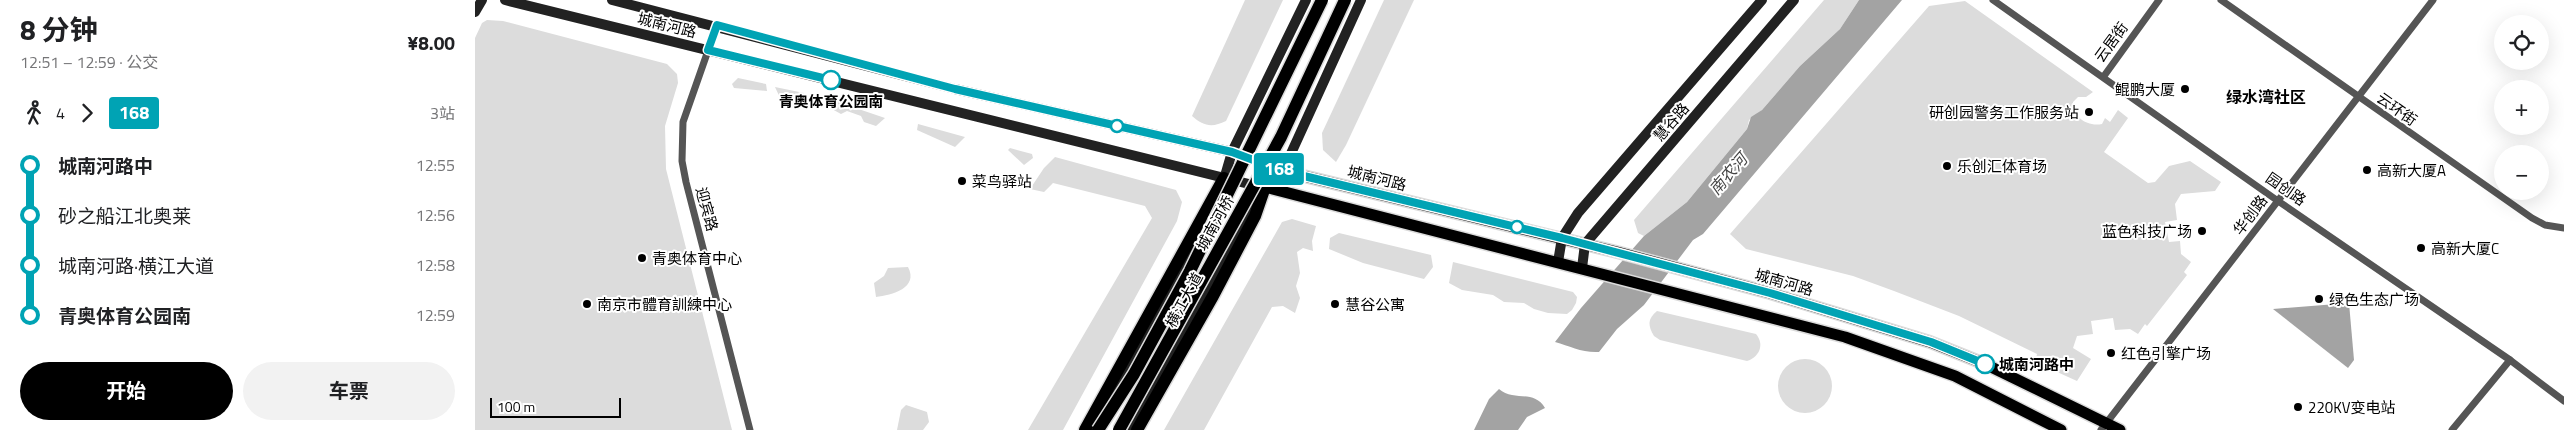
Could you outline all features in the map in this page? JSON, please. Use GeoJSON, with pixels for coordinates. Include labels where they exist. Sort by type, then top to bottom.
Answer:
{"type":"FeatureCollection","features":[{"type":"Feature","properties":{"kind":"highway","name":"城南河桥"},"geometry":{"type":"LineString","coordinates":[[1098,430],[1134,374],[1190,271],[1322,0]]}},
{"type":"Feature","properties":{"kind":"highway","name":"城南河桥"},"geometry":{"type":"LineString","coordinates":[[1119,430],[1281,137],[1345,0]]}},
{"type":"Feature","properties":{"kind":"highway"},"geometry":{"type":"LineString","coordinates":[[1085,430],[1224,178]]}},
{"type":"Feature","properties":{"kind":"highway"},"geometry":{"type":"LineString","coordinates":[[1137,430],[1255,216],[1265,188]]}},
{"type":"Feature","properties":{"kind":"main road"},"geometry":{"type":"LineString","coordinates":[[475,12],[482,0]]}},
{"type":"Feature","properties":{"kind":"main road","name":"城南河路"},"geometry":{"type":"LineString","coordinates":[[505,0],[1265,188],[1801,324],[1955,376],[2061,430]]}},
{"type":"Feature","properties":{"kind":"main road","name":"城南河路"},"geometry":{"type":"LineString","coordinates":[[612,0],[717,25],[955,89],[1232,152],[1283,171],[1562,238],[1770,293],[1931,342],[1985,364],[2104,426],[2120,430]]}},
{"type":"Feature","properties":{"kind":"main road","name":"横江大道"},"geometry":{"type":"LineString","coordinates":[[1091,430],[1110,400],[1203,231],[1232,152],[1306,0]]}},
{"type":"Feature","properties":{"kind":"main road","name":"横江大道"},"geometry":{"type":"LineString","coordinates":[[1128,430],[1247,214],[1265,188],[1283,171],[1361,0]]}},
{"type":"Feature","properties":{"kind":"main road","name":"慧谷路"},"geometry":{"type":"LineString","coordinates":[[1558,262],[1562,238],[1578,214],[1762,0]]}},
{"type":"Feature","properties":{"kind":"main road","name":"慧谷路"},"geometry":{"type":"LineString","coordinates":[[1585,244],[1794,0]]}},
{"type":"Feature","properties":{"kind":"main road"},"geometry":{"type":"LineString","coordinates":[[1581,268],[1585,244]]}},
{"type":"Feature","properties":{"kind":"street","name":"园创路"},"geometry":{"type":"LineString","coordinates":[[1993,0],[2104,76],[2278,201],[2510,360],[2564,400]]}},
{"type":"Feature","properties":{"kind":"street","name":"云居街"},"geometry":{"type":"LineString","coordinates":[[2104,76],[2159,0]]}},
{"type":"Feature","properties":{"kind":"street","name":"云环街"},"geometry":{"type":"LineString","coordinates":[[2221,0],[2531,218],[2545,225],[2564,228]]}},
{"type":"Feature","properties":{"kind":"street","name":"华创路"},"geometry":{"type":"LineString","coordinates":[[2104,426],[2433,0]]}},
{"type":"Feature","properties":{"kind":"street","name":"迎宾路"},"geometry":{"type":"LineString","coordinates":[[717,25],[683,122],[682,161],[750,430]]}},
{"type":"Feature","properties":{"kind":"street"},"geometry":{"type":"LineString","coordinates":[[2452,430],[2510,360]]}},
{"type":"Feature","properties":{"kind":"shaded area"},"geometry":{"type":"Polygon","coordinates":[[[1245,0],[1283,0],[1226,121],[1216,125],[1204,124],[1192,116],[1245,0]]]}},
{"type":"Feature","properties":{"kind":"shaded area"},"geometry":{"type":"Polygon","coordinates":[[[1384,0],[1414,0],[1346,145],[1336,162],[1323,150],[1322,133],[1384,0]]]}},
{"type":"Feature","properties":{"kind":"shaded area"},"geometry":{"type":"Polygon","coordinates":[[[1824,0],[1859,0],[1840,29],[1800,66],[1762,110],[1749,120],[1747,129],[1687,202],[1644,236],[1638,233],[1634,220],[1824,0]]]}},
{"type":"Feature","properties":{"kind":"shaded area","name":"乐创汇体育场"},"geometry":{"type":"Polygon","coordinates":[[[1965,1],[2093,92],[2086,97],[2078,97],[2073,102],[2075,112],[2082,120],[2096,125],[2102,124],[2105,118],[2110,122],[2118,110],[2128,118],[2104,152],[2148,183],[2155,182],[2169,166],[2190,161],[2221,182],[2215,191],[2181,194],[2175,204],[2177,220],[2165,222],[2169,242],[2180,241],[2181,254],[2191,262],[2184,272],[2187,275],[2147,326],[2145,324],[2138,334],[2130,329],[2115,330],[2113,318],[2091,321],[2093,334],[2077,336],[2073,348],[2091,359],[2077,381],[2035,362],[2037,354],[1959,316],[1853,276],[1746,249],[1730,234],[1929,6],[1965,1]]]}},
{"type":"Feature","properties":{"kind":"shaded area","name":"南京市體育訓練中心"},"geometry":{"type":"Polygon","coordinates":[[[487,20],[503,21],[667,64],[677,74],[678,83],[665,126],[666,169],[732,430],[475,430],[475,38],[482,23],[487,20]]]}},
{"type":"Feature","properties":{"kind":"shaded area"},"geometry":{"type":"Polygon","coordinates":[[[738,78],[766,84],[767,91],[734,88],[732,84],[738,78]]]}},
{"type":"Feature","properties":{"kind":"shaded area"},"geometry":{"type":"Polygon","coordinates":[[[775,87],[804,93],[805,102],[782,102],[775,87]]]}},
{"type":"Feature","properties":{"kind":"shaded area"},"geometry":{"type":"Polygon","coordinates":[[[832,100],[885,118],[876,126],[864,122],[861,116],[847,111],[841,114],[830,108],[832,100]]]}},
{"type":"Feature","properties":{"kind":"shaded area"},"geometry":{"type":"Polygon","coordinates":[[[918,124],[965,137],[955,147],[917,130],[918,124]]]}},
{"type":"Feature","properties":{"kind":"shaded area"},"geometry":{"type":"Polygon","coordinates":[[[1010,148],[1032,154],[1033,158],[1024,165],[1008,150],[1010,148]]]}},
{"type":"Feature","properties":{"kind":"shaded area"},"geometry":{"type":"Polygon","coordinates":[[[1055,157],[1176,190],[1182,202],[1177,221],[1063,430],[1028,430],[1152,218],[1145,206],[1053,183],[1044,192],[1030,189],[1044,168],[1055,157]]]}},
{"type":"Feature","properties":{"kind":"shaded area"},"geometry":{"type":"Polygon","coordinates":[[[1292,219],[1316,226],[1312,241],[1313,251],[1303,248],[1297,252],[1300,273],[1296,286],[1300,298],[1295,313],[1283,306],[1272,307],[1204,430],[1164,430],[1282,222],[1292,219]]]}},
{"type":"Feature","properties":{"kind":"shaded area"},"geometry":{"type":"Polygon","coordinates":[[[1339,233],[1431,255],[1433,267],[1424,279],[1363,263],[1329,249],[1330,238],[1339,233]]]}},
{"type":"Feature","properties":{"kind":"shaded area"},"geometry":{"type":"Polygon","coordinates":[[[1453,262],[1573,292],[1577,297],[1576,303],[1567,314],[1548,313],[1534,309],[1524,303],[1504,302],[1493,295],[1462,290],[1449,283],[1453,262]]]}},
{"type":"Feature","properties":{"kind":"shaded area"},"geometry":{"type":"Polygon","coordinates":[[[908,267],[910,280],[907,285],[896,292],[876,297],[874,283],[884,276],[888,268],[908,267]]]}},
{"type":"Feature","properties":{"kind":"shaded area"},"geometry":{"type":"Polygon","coordinates":[[[1657,311],[1756,334],[1760,342],[1759,350],[1755,357],[1747,361],[1660,340],[1654,336],[1649,323],[1651,317],[1657,311]]]}},
{"type":"Feature","properties":{"kind":"shaded area"},"geometry":{"type":"Polygon","coordinates":[[[1800,359],[1810,359],[1820,363],[1828,371],[1832,386],[1828,401],[1820,409],[1810,413],[1800,413],[1790,409],[1782,401],[1778,391],[1778,381],[1782,371],[1790,363],[1800,359]]]}},
{"type":"Feature","properties":{"kind":"shaded area"},"geometry":{"type":"Polygon","coordinates":[[[906,405],[927,412],[929,422],[923,430],[897,430],[901,410],[906,405]]]}},
{"type":"Feature","properties":{"kind":"water","name":"南农河"},"geometry":{"type":"Polygon","coordinates":[[[1859,0],[1902,0],[1703,234],[1693,240],[1644,305],[1617,329],[1599,352],[1582,350],[1555,342],[1581,308],[1644,236],[1687,202],[1747,129],[1751,117],[1762,110],[1800,66],[1840,29],[1859,0]]]}},
{"type":"Feature","properties":{"kind":"water"},"geometry":{"type":"Polygon","coordinates":[[[2349,303],[2354,360],[2348,368],[2273,309],[2349,303]]]}},
{"type":"Feature","properties":{"kind":"water"},"geometry":{"type":"Polygon","coordinates":[[[1499,389],[1511,395],[1535,399],[1545,408],[1527,417],[1518,430],[1474,430],[1489,399],[1499,389]]]}},
{"type":"Feature","properties":{"kind":"bus line","name":"168"},"geometry":{"type":"LineString","coordinates":[[831,80],[708,50],[717,25],[955,89],[1232,152],[1283,171],[1617,252],[1841,314],[1931,342],[1985,364]]}},
{"type":"Feature","properties":{"kind":"place","name":"青奥体育公园南"},"geometry":{"type":"Point","coordinates":[831,80]}},
{"type":"Feature","properties":{"kind":"place","name":"鲲鹏大厦"},"geometry":{"type":"Point","coordinates":[2185,89]}},
{"type":"Feature","properties":{"kind":"place","name":"研创园警务工作服务站"},"geometry":{"type":"Point","coordinates":[2089,112]}},
{"type":"Feature","properties":{"kind":"place","name":"乐创汇体育场"},"geometry":{"type":"Point","coordinates":[1947,166]}},
{"type":"Feature","properties":{"kind":"place","name":"高新大厦A"},"geometry":{"type":"Point","coordinates":[2367,170]}},
{"type":"Feature","properties":{"kind":"place","name":"菜鸟驿站"},"geometry":{"type":"Point","coordinates":[962,181]}},
{"type":"Feature","properties":{"kind":"place","name":"蓝色科技广场"},"geometry":{"type":"Point","coordinates":[2202,231]}},
{"type":"Feature","properties":{"kind":"place","name":"高新大厦C"},"geometry":{"type":"Point","coordinates":[2421,248]}},
{"type":"Feature","properties":{"kind":"place","name":"青奥体育中心"},"geometry":{"type":"Point","coordinates":[642,258]}},
{"type":"Feature","properties":{"kind":"place","name":"绿色生态广场"},"geometry":{"type":"Point","coordinates":[2319,299]}},
{"type":"Feature","properties":{"kind":"place","name":"南京市體育訓練中心"},"geometry":{"type":"Point","coordinates":[587,304]}},
{"type":"Feature","properties":{"kind":"place","name":"慧谷公寓"},"geometry":{"type":"Point","coordinates":[1335,304]}},
{"type":"Feature","properties":{"kind":"place","name":"红色引擎广场"},"geometry":{"type":"Point","coordinates":[2111,353]}},
{"type":"Feature","properties":{"kind":"place","name":"城南河路中"},"geometry":{"type":"Point","coordinates":[1985,364]}},
{"type":"Feature","properties":{"kind":"place","name":"220KV变电站"},"geometry":{"type":"Point","coordinates":[2298,407]}},
{"type":"Feature","properties":{"kind":"district","name":"绿水湾社区"},"geometry":{"type":"Point","coordinates":[2266,97]}}]}
